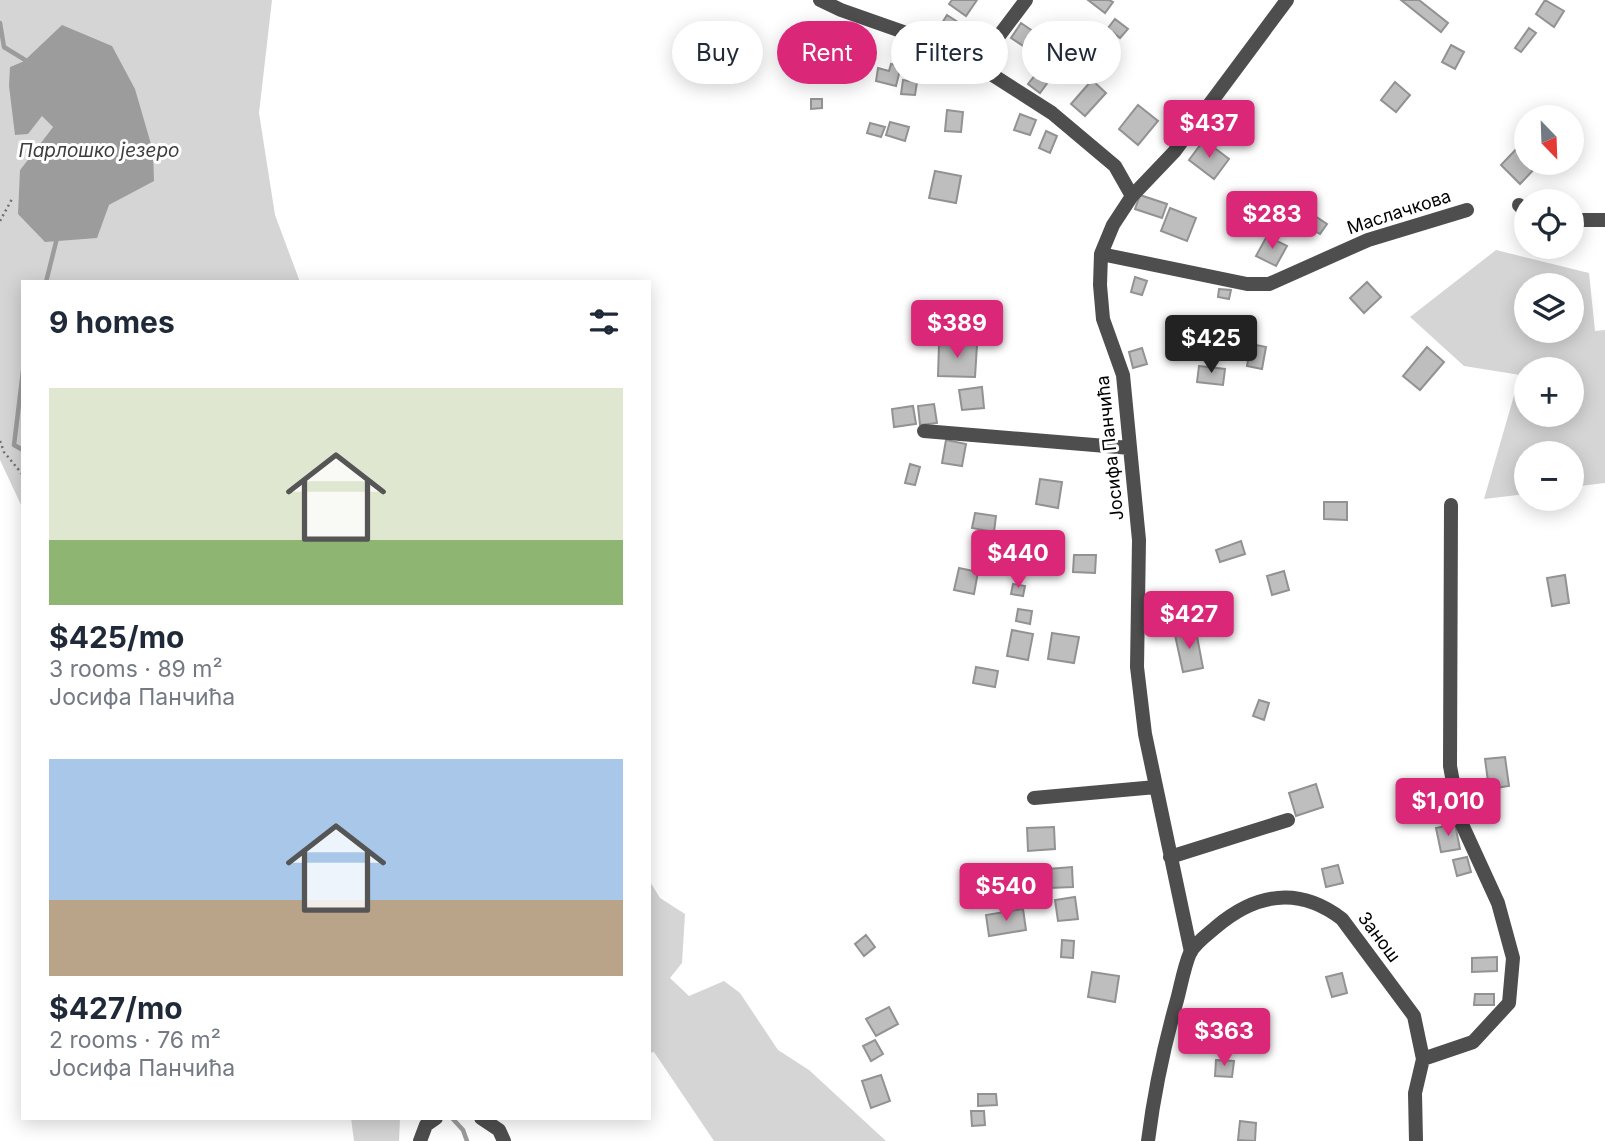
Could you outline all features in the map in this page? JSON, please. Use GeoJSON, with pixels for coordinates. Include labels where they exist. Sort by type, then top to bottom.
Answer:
{"type":"FeatureCollection","features":[{"type":"Feature","properties":{"kind":"street"},"geometry":{"type":"LineString","coordinates":[[820,0],[891,26]]}},
{"type":"Feature","properties":{"kind":"street"},"geometry":{"type":"LineString","coordinates":[[1008,24],[1026,0]]}},
{"type":"Feature","properties":{"kind":"street","name":"Јосифа Панчића"},"geometry":{"type":"LineString","coordinates":[[1191,952],[1145,734],[1137,667],[1139,540],[1124,375],[1103,319],[1101,254],[1113,225],[1132,196],[1174,152],[1287,0]]}},
{"type":"Feature","properties":{"kind":"street"},"geometry":{"type":"LineString","coordinates":[[1007,84],[1052,113],[1115,166],[1132,196]]}},
{"type":"Feature","properties":{"kind":"street","name":"Маслачкова"},"geometry":{"type":"LineString","coordinates":[[1101,254],[1247,284],[1269,284],[1368,240],[1467,210]]}},
{"type":"Feature","properties":{"kind":"street"},"geometry":{"type":"LineString","coordinates":[[1584,220],[1605,220]]}},
{"type":"Feature","properties":{"kind":"street"},"geometry":{"type":"LineString","coordinates":[[924,431],[1130,448]]}},
{"type":"Feature","properties":{"kind":"street"},"geometry":{"type":"LineString","coordinates":[[1423,1059],[1473,1042],[1509,1003],[1513,958],[1498,903],[1460,820],[1450,766],[1451,505]]}},
{"type":"Feature","properties":{"kind":"street"},"geometry":{"type":"LineString","coordinates":[[1034,798],[1156,787]]}},
{"type":"Feature","properties":{"kind":"street"},"geometry":{"type":"LineString","coordinates":[[1170,857],[1288,820]]}},
{"type":"Feature","properties":{"kind":"street","name":"Занош"},"geometry":{"type":"LineString","coordinates":[[1191,952],[1228,917],[1274,896],[1296,898],[1327,908],[1342,919],[1414,1016],[1423,1059],[1415,1093],[1416,1141]]}},
{"type":"Feature","properties":{"kind":"street"},"geometry":{"type":"LineString","coordinates":[[1148,1141],[1162,1056],[1191,952]]}},
{"type":"Feature","properties":{"kind":"street"},"geometry":{"type":"LineString","coordinates":[[420,1141],[426,1125],[433,1120]]}},
{"type":"Feature","properties":{"kind":"street"},"geometry":{"type":"LineString","coordinates":[[484,1120],[499,1130],[504,1141]]}},
{"type":"Feature","properties":{"kind":"path"},"geometry":{"type":"LineString","coordinates":[[0,221],[12,199]]}},
{"type":"Feature","properties":{"kind":"path"},"geometry":{"type":"LineString","coordinates":[[0,441],[4,452],[21,473]]}},
{"type":"Feature","properties":{"kind":"shaded area"},"geometry":{"type":"Polygon","coordinates":[[[0,0],[272,0],[259,113],[275,215],[299,280],[21,280],[21,505],[0,460],[0,0]],[[24,61],[10,67],[53,127],[20,170],[109,205],[154,180],[24,61]]]}},
{"type":"Feature","properties":{"kind":"shaded area"},"geometry":{"type":"Polygon","coordinates":[[[1496,250],[1514,254],[1514,259],[1532,259],[1589,273],[1595,331],[1605,330],[1605,483],[1584,486],[1584,441],[1514,441],[1514,495],[1484,499],[1514,396],[1514,427],[1584,427],[1584,357],[1514,357],[1514,374],[1464,366],[1410,317],[1496,250]]]}},
{"type":"Feature","properties":{"kind":"shaded area"},"geometry":{"type":"Polygon","coordinates":[[[651,883],[660,898],[685,914],[682,963],[670,978],[689,996],[724,981],[740,993],[778,1050],[809,1070],[886,1141],[714,1141],[654,1052],[651,1053],[651,883]]]}},
{"type":"Feature","properties":{"kind":"shaded area"},"geometry":{"type":"Polygon","coordinates":[[[351,1120],[400,1120],[399,1141],[354,1141],[351,1120]]]}},
{"type":"Feature","properties":{"kind":"water","name":"Парлошко језеро"},"geometry":{"type":"Polygon","coordinates":[[[62,25],[112,46],[135,89],[153,151],[154,181],[109,205],[97,238],[45,242],[18,214],[20,170],[53,127],[42,116],[28,134],[15,135],[9,86],[10,67],[24,61],[62,25]]]}},
{"type":"Feature","properties":{"kind":"building"},"geometry":{"type":"Polygon","coordinates":[[[952,0],[977,0],[966,16],[949,4],[952,0]]]}},
{"type":"Feature","properties":{"kind":"building"},"geometry":{"type":"Polygon","coordinates":[[[1088,0],[1109,0],[1113,2],[1105,13],[1088,0]]]}},
{"type":"Feature","properties":{"kind":"building"},"geometry":{"type":"Polygon","coordinates":[[[1401,0],[1419,0],[1448,23],[1441,32],[1401,0]]]}},
{"type":"Feature","properties":{"kind":"building"},"geometry":{"type":"Polygon","coordinates":[[[1545,0],[1564,11],[1554,27],[1536,14],[1545,0]]]}},
{"type":"Feature","properties":{"kind":"building"},"geometry":{"type":"Polygon","coordinates":[[[947,15],[956,21],[943,21],[947,15]]]}},
{"type":"Feature","properties":{"kind":"building"},"geometry":{"type":"Polygon","coordinates":[[[1021,23],[1022,24],[1022,45],[1011,38],[1021,23]]]}},
{"type":"Feature","properties":{"kind":"building"},"geometry":{"type":"Polygon","coordinates":[[[1121,24],[1128,29],[1121,37],[1121,24]]]}},
{"type":"Feature","properties":{"kind":"building"},"geometry":{"type":"Polygon","coordinates":[[[1529,28],[1536,33],[1521,52],[1515,48],[1529,28]]]}},
{"type":"Feature","properties":{"kind":"building"},"geometry":{"type":"Polygon","coordinates":[[[1451,45],[1464,52],[1455,69],[1442,62],[1451,45]]]}},
{"type":"Feature","properties":{"kind":"building"},"geometry":{"type":"Polygon","coordinates":[[[891,64],[891,84],[896,86],[877,81],[878,68],[889,71],[891,64]]]}},
{"type":"Feature","properties":{"kind":"building"},"geometry":{"type":"Polygon","coordinates":[[[1395,82],[1410,95],[1396,112],[1381,100],[1395,82]]]}},
{"type":"Feature","properties":{"kind":"building"},"geometry":{"type":"Polygon","coordinates":[[[902,84],[917,84],[915,95],[901,94],[902,84]]]}},
{"type":"Feature","properties":{"kind":"building"},"geometry":{"type":"Polygon","coordinates":[[[1028,84],[1047,84],[1040,93],[1028,84]]]}},
{"type":"Feature","properties":{"kind":"building"},"geometry":{"type":"Polygon","coordinates":[[[1088,84],[1096,84],[1106,93],[1085,116],[1071,104],[1088,84]]]}},
{"type":"Feature","properties":{"kind":"building"},"geometry":{"type":"Polygon","coordinates":[[[811,99],[822,99],[822,108],[811,109],[811,99]]]}},
{"type":"Feature","properties":{"kind":"building"},"geometry":{"type":"Polygon","coordinates":[[[1138,105],[1158,121],[1138,145],[1119,129],[1138,105]]]}},
{"type":"Feature","properties":{"kind":"building"},"geometry":{"type":"Polygon","coordinates":[[[947,110],[963,112],[961,132],[945,131],[947,110]]]}},
{"type":"Feature","properties":{"kind":"building"},"geometry":{"type":"Polygon","coordinates":[[[1020,114],[1036,120],[1030,135],[1014,130],[1020,114]]]}},
{"type":"Feature","properties":{"kind":"building"},"geometry":{"type":"Polygon","coordinates":[[[890,122],[909,127],[905,141],[886,135],[890,122]]]}},
{"type":"Feature","properties":{"kind":"building"},"geometry":{"type":"Polygon","coordinates":[[[870,123],[885,127],[881,137],[867,133],[870,123]]]}},
{"type":"Feature","properties":{"kind":"building"},"geometry":{"type":"Polygon","coordinates":[[[1046,131],[1057,136],[1050,153],[1039,148],[1046,131]]]}},
{"type":"Feature","properties":{"kind":"building"},"geometry":{"type":"Polygon","coordinates":[[[1204,140],[1229,159],[1214,179],[1189,160],[1204,140]]]}},
{"type":"Feature","properties":{"kind":"building"},"geometry":{"type":"Polygon","coordinates":[[[1514,151],[1514,175],[1529,175],[1520,184],[1501,165],[1514,151]]]}},
{"type":"Feature","properties":{"kind":"building"},"geometry":{"type":"Polygon","coordinates":[[[935,171],[961,176],[956,203],[929,198],[935,171]]]}},
{"type":"Feature","properties":{"kind":"building"},"geometry":{"type":"Polygon","coordinates":[[[1140,195],[1167,204],[1162,218],[1135,209],[1140,195]]]}},
{"type":"Feature","properties":{"kind":"building"},"geometry":{"type":"Polygon","coordinates":[[[1170,208],[1196,218],[1187,241],[1161,231],[1170,208]]]}},
{"type":"Feature","properties":{"kind":"building"},"geometry":{"type":"Polygon","coordinates":[[[1315,216],[1327,224],[1320,234],[1308,227],[1315,216]]]}},
{"type":"Feature","properties":{"kind":"building"},"geometry":{"type":"Polygon","coordinates":[[[1267,236],[1287,246],[1276,266],[1256,256],[1267,236]]]}},
{"type":"Feature","properties":{"kind":"building"},"geometry":{"type":"Polygon","coordinates":[[[1135,277],[1147,281],[1142,295],[1131,292],[1135,277]]]}},
{"type":"Feature","properties":{"kind":"building"},"geometry":{"type":"Polygon","coordinates":[[[1367,282],[1381,297],[1364,313],[1350,298],[1367,282]]]}},
{"type":"Feature","properties":{"kind":"building"},"geometry":{"type":"Polygon","coordinates":[[[1219,289],[1231,290],[1229,299],[1218,297],[1219,289]]]}},
{"type":"Feature","properties":{"kind":"building"},"geometry":{"type":"Polygon","coordinates":[[[1211,322],[1240,330],[1236,344],[1208,336],[1211,322]]]}},
{"type":"Feature","properties":{"kind":"building"},"geometry":{"type":"Polygon","coordinates":[[[939,344],[977,345],[975,377],[938,376],[939,344]]]}},
{"type":"Feature","properties":{"kind":"building"},"geometry":{"type":"Polygon","coordinates":[[[1251,344],[1266,347],[1262,369],[1247,366],[1251,344]]]}},
{"type":"Feature","properties":{"kind":"building"},"geometry":{"type":"Polygon","coordinates":[[[1427,347],[1444,362],[1420,390],[1403,376],[1427,347]]]}},
{"type":"Feature","properties":{"kind":"building"},"geometry":{"type":"Polygon","coordinates":[[[1142,348],[1147,364],[1133,368],[1129,352],[1142,348]]]}},
{"type":"Feature","properties":{"kind":"building"},"geometry":{"type":"Polygon","coordinates":[[[1199,366],[1225,369],[1223,385],[1197,382],[1199,366]]]}},
{"type":"Feature","properties":{"kind":"building"},"geometry":{"type":"Polygon","coordinates":[[[982,387],[984,408],[962,410],[959,390],[982,387]]]}},
{"type":"Feature","properties":{"kind":"building"},"geometry":{"type":"Polygon","coordinates":[[[934,404],[937,423],[920,425],[918,406],[934,404]]]}},
{"type":"Feature","properties":{"kind":"building"},"geometry":{"type":"Polygon","coordinates":[[[913,406],[916,424],[894,427],[892,409],[913,406]]]}},
{"type":"Feature","properties":{"kind":"building"},"geometry":{"type":"Polygon","coordinates":[[[946,440],[966,444],[962,466],[942,463],[946,440]]]}},
{"type":"Feature","properties":{"kind":"building"},"geometry":{"type":"Polygon","coordinates":[[[910,464],[920,467],[915,485],[905,483],[910,464]]]}},
{"type":"Feature","properties":{"kind":"building"},"geometry":{"type":"Polygon","coordinates":[[[1040,479],[1062,482],[1058,508],[1036,504],[1040,479]]]}},
{"type":"Feature","properties":{"kind":"building"},"geometry":{"type":"Polygon","coordinates":[[[1324,502],[1347,502],[1347,520],[1324,519],[1324,502]]]}},
{"type":"Feature","properties":{"kind":"building"},"geometry":{"type":"Polygon","coordinates":[[[975,513],[996,516],[994,532],[972,528],[975,513]]]}},
{"type":"Feature","properties":{"kind":"building"},"geometry":{"type":"Polygon","coordinates":[[[977,539],[999,543],[996,562],[974,558],[977,539]]]}},
{"type":"Feature","properties":{"kind":"building"},"geometry":{"type":"Polygon","coordinates":[[[1241,541],[1245,554],[1220,562],[1216,550],[1241,541]]]}},
{"type":"Feature","properties":{"kind":"building"},"geometry":{"type":"Polygon","coordinates":[[[1074,555],[1096,555],[1095,573],[1073,572],[1074,555]]]}},
{"type":"Feature","properties":{"kind":"building"},"geometry":{"type":"Polygon","coordinates":[[[959,568],[978,572],[974,594],[954,590],[959,568]]]}},
{"type":"Feature","properties":{"kind":"building"},"geometry":{"type":"Polygon","coordinates":[[[1284,571],[1289,590],[1272,595],[1267,576],[1284,571]]]}},
{"type":"Feature","properties":{"kind":"building"},"geometry":{"type":"Polygon","coordinates":[[[1565,575],[1569,603],[1552,606],[1547,578],[1565,575]]]}},
{"type":"Feature","properties":{"kind":"building"},"geometry":{"type":"Polygon","coordinates":[[[1013,584],[1025,586],[1023,596],[1011,594],[1013,584]]]}},
{"type":"Feature","properties":{"kind":"building"},"geometry":{"type":"Polygon","coordinates":[[[1018,609],[1032,611],[1030,624],[1016,621],[1018,609]]]}},
{"type":"Feature","properties":{"kind":"building"},"geometry":{"type":"Polygon","coordinates":[[[1012,630],[1033,634],[1028,660],[1007,656],[1012,630]]]}},
{"type":"Feature","properties":{"kind":"building"},"geometry":{"type":"Polygon","coordinates":[[[1196,631],[1203,668],[1183,672],[1175,635],[1196,631]]]}},
{"type":"Feature","properties":{"kind":"building"},"geometry":{"type":"Polygon","coordinates":[[[1052,633],[1079,637],[1074,663],[1048,659],[1052,633]]]}},
{"type":"Feature","properties":{"kind":"building"},"geometry":{"type":"Polygon","coordinates":[[[976,667],[998,671],[995,687],[973,683],[976,667]]]}},
{"type":"Feature","properties":{"kind":"building"},"geometry":{"type":"Polygon","coordinates":[[[1259,700],[1269,703],[1264,720],[1253,716],[1259,700]]]}},
{"type":"Feature","properties":{"kind":"building"},"geometry":{"type":"Polygon","coordinates":[[[1505,757],[1509,786],[1489,789],[1485,759],[1505,757]]]}},
{"type":"Feature","properties":{"kind":"building"},"geometry":{"type":"Polygon","coordinates":[[[1316,784],[1323,807],[1296,816],[1289,793],[1316,784]]]}},
{"type":"Feature","properties":{"kind":"building"},"geometry":{"type":"Polygon","coordinates":[[[1455,824],[1460,849],[1441,852],[1436,828],[1455,824]]]}},
{"type":"Feature","properties":{"kind":"building"},"geometry":{"type":"Polygon","coordinates":[[[1054,827],[1055,849],[1028,851],[1027,828],[1054,827]]]}},
{"type":"Feature","properties":{"kind":"building"},"geometry":{"type":"Polygon","coordinates":[[[1467,857],[1471,872],[1457,876],[1453,860],[1467,857]]]}},
{"type":"Feature","properties":{"kind":"building"},"geometry":{"type":"Polygon","coordinates":[[[1338,865],[1343,883],[1326,887],[1322,869],[1338,865]]]}},
{"type":"Feature","properties":{"kind":"building"},"geometry":{"type":"Polygon","coordinates":[[[1072,867],[1073,887],[1049,888],[1048,869],[1072,867]]]}},
{"type":"Feature","properties":{"kind":"building"},"geometry":{"type":"Polygon","coordinates":[[[1075,897],[1078,919],[1058,921],[1055,900],[1075,897]]]}},
{"type":"Feature","properties":{"kind":"building"},"geometry":{"type":"Polygon","coordinates":[[[1023,909],[1026,930],[989,936],[986,915],[1023,909]]]}},
{"type":"Feature","properties":{"kind":"building"},"geometry":{"type":"Polygon","coordinates":[[[866,935],[875,947],[864,956],[855,944],[866,935]]]}},
{"type":"Feature","properties":{"kind":"building"},"geometry":{"type":"Polygon","coordinates":[[[1062,940],[1074,941],[1073,958],[1061,957],[1062,940]]]}},
{"type":"Feature","properties":{"kind":"building"},"geometry":{"type":"Polygon","coordinates":[[[1497,957],[1497,971],[1472,972],[1472,958],[1497,957]]]}},
{"type":"Feature","properties":{"kind":"building"},"geometry":{"type":"Polygon","coordinates":[[[1092,972],[1119,976],[1115,1002],[1088,997],[1092,972]]]}},
{"type":"Feature","properties":{"kind":"building"},"geometry":{"type":"Polygon","coordinates":[[[1342,973],[1347,993],[1332,997],[1326,977],[1342,973]]]}},
{"type":"Feature","properties":{"kind":"building"},"geometry":{"type":"Polygon","coordinates":[[[1475,994],[1494,994],[1494,1005],[1474,1005],[1475,994]]]}},
{"type":"Feature","properties":{"kind":"building"},"geometry":{"type":"Polygon","coordinates":[[[889,1007],[898,1024],[876,1036],[866,1019],[889,1007]]]}},
{"type":"Feature","properties":{"kind":"building"},"geometry":{"type":"Polygon","coordinates":[[[1249,1030],[1262,1031],[1261,1043],[1249,1042],[1249,1030]]]}},
{"type":"Feature","properties":{"kind":"building"},"geometry":{"type":"Polygon","coordinates":[[[875,1040],[883,1054],[871,1061],[863,1046],[875,1040]]]}},
{"type":"Feature","properties":{"kind":"building"},"geometry":{"type":"Polygon","coordinates":[[[1216,1060],[1234,1061],[1232,1077],[1215,1076],[1216,1060]]]}},
{"type":"Feature","properties":{"kind":"building"},"geometry":{"type":"Polygon","coordinates":[[[881,1075],[890,1101],[871,1108],[862,1081],[881,1075]]]}},
{"type":"Feature","properties":{"kind":"building"},"geometry":{"type":"Polygon","coordinates":[[[978,1094],[996,1094],[997,1105],[978,1106],[978,1094]]]}},
{"type":"Feature","properties":{"kind":"building"},"geometry":{"type":"Polygon","coordinates":[[[971,1111],[984,1111],[985,1125],[972,1126],[971,1111]]]}},
{"type":"Feature","properties":{"kind":"building"},"geometry":{"type":"Polygon","coordinates":[[[1240,1121],[1256,1123],[1255,1141],[1238,1140],[1240,1121]]]}},
{"type":"Feature","properties":{"kind":"waterway"},"geometry":{"type":"LineString","coordinates":[[0,23],[4,47],[30,63]]}},
{"type":"Feature","properties":{"kind":"waterway"},"geometry":{"type":"LineString","coordinates":[[46,280],[57,238]]}},
{"type":"Feature","properties":{"kind":"waterway"},"geometry":{"type":"LineString","coordinates":[[21,387],[14,445],[21,449]]}},
{"type":"Feature","properties":{"kind":"waterway"},"geometry":{"type":"LineString","coordinates":[[454,1120],[463,1130],[467,1141]]}}]}
